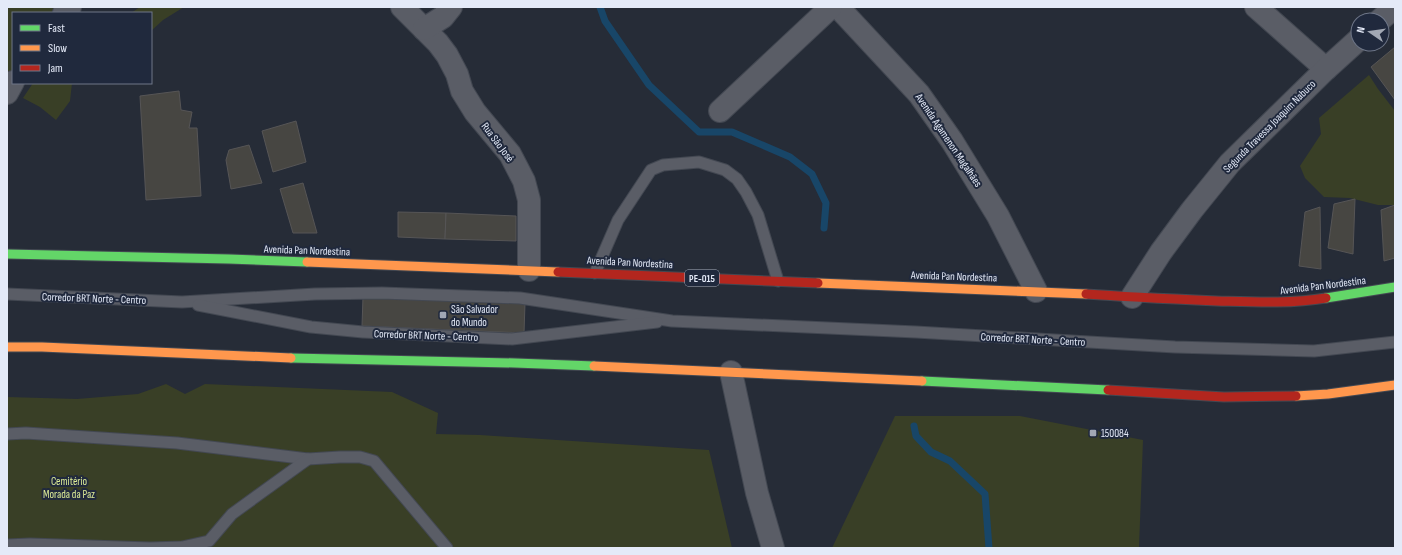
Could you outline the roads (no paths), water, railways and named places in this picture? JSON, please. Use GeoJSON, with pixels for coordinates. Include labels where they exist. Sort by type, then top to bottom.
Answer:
{"type":"FeatureCollection","features":[{"type":"Feature","properties":{"kind":"highway","name":"Avenida Pan Nordestina"},"geometry":{"type":"LineString","coordinates":[[7,254],[230,259],[529,270],[1036,291],[1266,303],[1310,301],[1395,287]]}},
{"type":"Feature","properties":{"kind":"highway"},"geometry":{"type":"LineString","coordinates":[[7,347],[73,348],[301,358],[514,363],[1078,388],[1224,397],[1281,397],[1328,394],[1395,385]]}},
{"type":"Feature","properties":{"kind":"street","name":"Rua São José"},"geometry":{"type":"LineString","coordinates":[[402,7],[438,43],[447,55],[457,74],[462,92],[474,112],[510,154],[524,181],[530,200],[529,270]]}},
{"type":"Feature","properties":{"kind":"street"},"geometry":{"type":"LineString","coordinates":[[424,29],[443,17],[451,7]]}},
{"type":"Feature","properties":{"kind":"street"},"geometry":{"type":"LineString","coordinates":[[720,111],[831,7]]}},
{"type":"Feature","properties":{"kind":"street","name":"Avenida Agamenon Magalhães"},"geometry":{"type":"LineString","coordinates":[[838,7],[919,94],[948,135],[998,216],[1036,291]]}},
{"type":"Feature","properties":{"kind":"street"},"geometry":{"type":"LineString","coordinates":[[1256,7],[1326,69]]}},
{"type":"Feature","properties":{"kind":"street","name":"Segunda Travessa Joaquim Nabuco"},"geometry":{"type":"LineString","coordinates":[[1132,297],[1161,252],[1192,210],[1230,163],[1350,47]]}},
{"type":"Feature","properties":{"kind":"street"},"geometry":{"type":"LineString","coordinates":[[7,93],[12,84]]}},
{"type":"Feature","properties":{"kind":"street"},"geometry":{"type":"LineString","coordinates":[[731,372],[757,492],[773,548]]}},
{"type":"Feature","properties":{"kind":"lane"},"geometry":{"type":"LineString","coordinates":[[595,273],[618,220],[651,170],[663,165],[699,162],[725,170],[737,179],[746,192],[758,215],[778,281]]}},
{"type":"Feature","properties":{"kind":"lane","name":"Corredor BRT Norte - Centro"},"geometry":{"type":"LineString","coordinates":[[7,294],[182,302],[315,294],[382,293],[520,298],[672,320],[1225,349],[1314,351],[1395,342]]}},
{"type":"Feature","properties":{"kind":"lane","name":"Corredor BRT Norte - Centro"},"geometry":{"type":"LineString","coordinates":[[182,302],[311,327],[363,332],[512,339],[672,320]]}},
{"type":"Feature","properties":{"kind":"lane"},"geometry":{"type":"LineString","coordinates":[[7,434],[26,433],[177,443],[232,448],[308,459],[340,457],[360,458],[374,461],[447,548]]}},
{"type":"Feature","properties":{"kind":"lane"},"geometry":{"type":"LineString","coordinates":[[7,545],[30,544],[150,548],[182,547],[209,541],[232,514],[308,459]]}},
{"type":"Feature","properties":{"kind":"waterway"},"geometry":{"type":"LineString","coordinates":[[600,7],[605,21],[649,85],[699,132],[732,132],[790,157],[812,174],[826,203],[824,228]]}},
{"type":"Feature","properties":{"kind":"waterway"},"geometry":{"type":"LineString","coordinates":[[914,426],[916,436],[931,452],[950,461],[985,494],[989,548]]}},
{"type":"Feature","properties":{"kind":"place","name":"São Salvador do Mundo"},"geometry":{"type":"Point","coordinates":[443,315]}},
{"type":"Feature","properties":{"kind":"place","name":"150084"},"geometry":{"type":"Point","coordinates":[1093,433]}},
{"type":"Feature","properties":{"kind":"park label","name":"Cemitério Morada da Paz"},"geometry":{"type":"Point","coordinates":[69,487]}}]}
